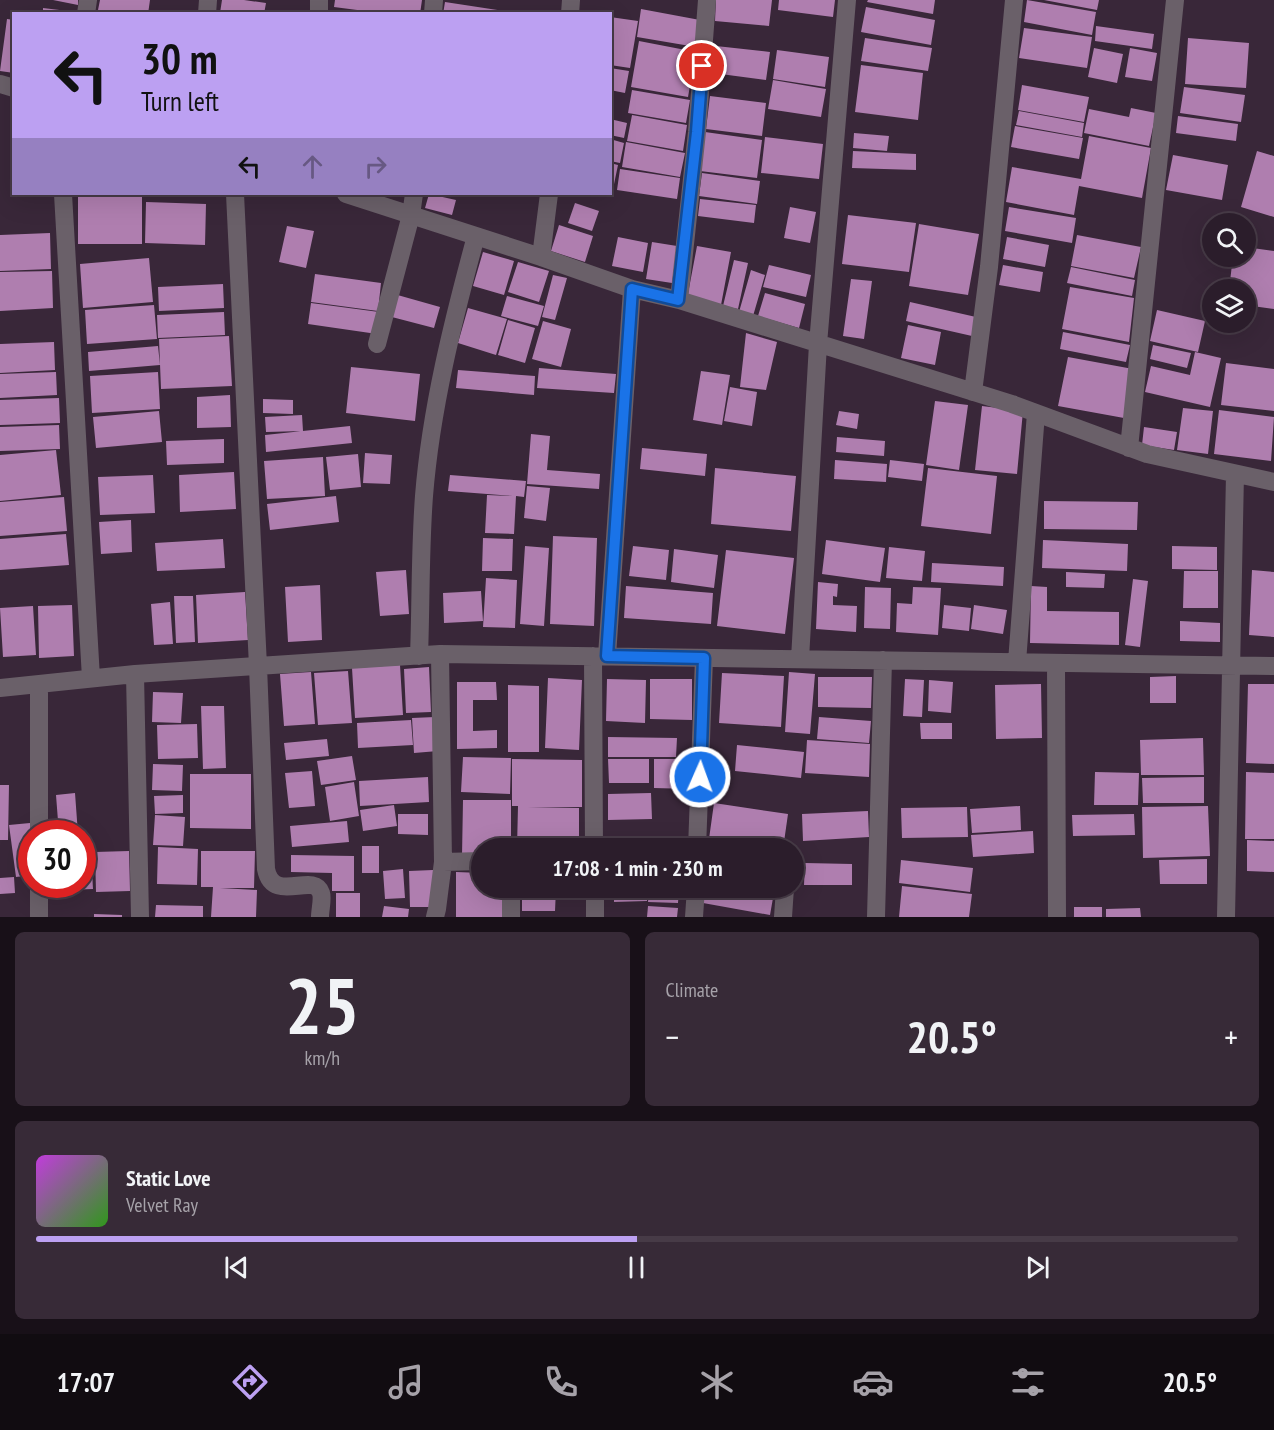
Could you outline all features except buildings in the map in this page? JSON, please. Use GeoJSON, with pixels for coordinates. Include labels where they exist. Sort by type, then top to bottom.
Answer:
{"type":"FeatureCollection","features":[{"type":"Feature","properties":{"kind":"street"},"geometry":{"type":"LineString","coordinates":[[678,300],[697,132],[707,0]]}},
{"type":"Feature","properties":{"kind":"street"},"geometry":{"type":"LineString","coordinates":[[800,659],[818,344],[847,0]]}},
{"type":"Feature","properties":{"kind":"street"},"geometry":{"type":"LineString","coordinates":[[973,392],[989,267],[1014,0]]}},
{"type":"Feature","properties":{"kind":"street"},"geometry":{"type":"LineString","coordinates":[[1129,448],[1175,0]]}},
{"type":"Feature","properties":{"kind":"street"},"geometry":{"type":"LineString","coordinates":[[63,195],[91,678]]}},
{"type":"Feature","properties":{"kind":"street"},"geometry":{"type":"LineString","coordinates":[[235,195],[268,877],[272,884],[282,887],[310,885],[318,888],[321,893],[320,917]]}},
{"type":"Feature","properties":{"kind":"street"},"geometry":{"type":"LineString","coordinates":[[349,195],[542,257],[632,289],[678,300],[973,392],[1147,454],[1274,482]]}},
{"type":"Feature","properties":{"kind":"street"},"geometry":{"type":"LineString","coordinates":[[377,344],[411,215],[414,195]]}},
{"type":"Feature","properties":{"kind":"street"},"geometry":{"type":"LineString","coordinates":[[542,257],[549,195]]}},
{"type":"Feature","properties":{"kind":"street"},"geometry":{"type":"LineString","coordinates":[[419,656],[424,496],[432,430],[459,297],[476,236]]}},
{"type":"Feature","properties":{"kind":"street"},"geometry":{"type":"LineString","coordinates":[[594,838],[600,656],[632,289]]}},
{"type":"Feature","properties":{"kind":"street"},"geometry":{"type":"LineString","coordinates":[[1017,662],[1036,413]]}},
{"type":"Feature","properties":{"kind":"street"},"geometry":{"type":"LineString","coordinates":[[1226,917],[1234,474]]}},
{"type":"Feature","properties":{"kind":"street"},"geometry":{"type":"LineString","coordinates":[[435,917],[443,862],[440,654]]}},
{"type":"Feature","properties":{"kind":"street"},"geometry":{"type":"LineString","coordinates":[[0,688],[135,674],[440,654],[1274,666]]}},
{"type":"Feature","properties":{"kind":"street"},"geometry":{"type":"LineString","coordinates":[[697,838],[704,658]]}},
{"type":"Feature","properties":{"kind":"street"},"geometry":{"type":"LineString","coordinates":[[876,917],[883,660]]}},
{"type":"Feature","properties":{"kind":"street"},"geometry":{"type":"LineString","coordinates":[[1056,663],[1057,917]]}},
{"type":"Feature","properties":{"kind":"street"},"geometry":{"type":"LineString","coordinates":[[135,674],[140,917]]}},
{"type":"Feature","properties":{"kind":"street"},"geometry":{"type":"LineString","coordinates":[[39,684],[39,820]]}},
{"type":"Feature","properties":{"kind":"street"},"geometry":{"type":"LineString","coordinates":[[443,862],[471,861]]}},
{"type":"Feature","properties":{"kind":"street"},"geometry":{"type":"LineString","coordinates":[[39,898],[39,917]]}},
{"type":"Feature","properties":{"kind":"street"},"geometry":{"type":"LineString","coordinates":[[511,898],[511,917]]}},
{"type":"Feature","properties":{"kind":"street"},"geometry":{"type":"LineString","coordinates":[[595,898],[595,917]]}},
{"type":"Feature","properties":{"kind":"street"},"geometry":{"type":"LineString","coordinates":[[694,917],[695,898]]}},
{"type":"Feature","properties":{"kind":"street"},"geometry":{"type":"LineString","coordinates":[[783,917],[784,898]]}},
{"type":"Feature","properties":{"kind":"route"},"geometry":{"type":"LineString","coordinates":[[700,777],[704,658],[607,656],[632,289],[678,300],[702,66]]}}]}
